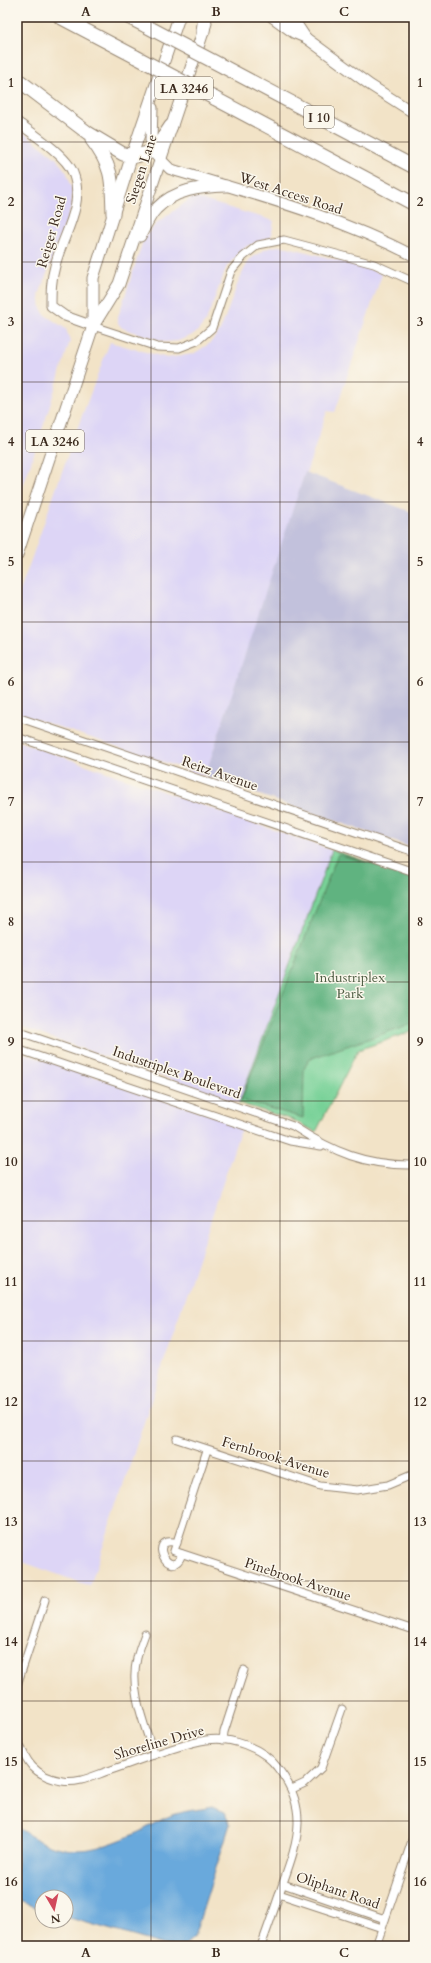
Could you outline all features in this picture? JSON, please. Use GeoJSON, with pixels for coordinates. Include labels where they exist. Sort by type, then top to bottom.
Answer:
{"type":"FeatureCollection","features":[{"type":"Feature","properties":{"kind":"highway","name":"I 10"},"geometry":{"type":"LineString","coordinates":[[60,17],[414,204]]}},
{"type":"Feature","properties":{"kind":"highway","name":"I 10"},"geometry":{"type":"LineString","coordinates":[[128,17],[414,167]]}},
{"type":"Feature","properties":{"kind":"highway"},"geometry":{"type":"LineString","coordinates":[[203,31],[207,17]]}},
{"type":"Feature","properties":{"kind":"highway"},"geometry":{"type":"LineString","coordinates":[[17,79],[88,133],[118,152],[132,155],[157,154],[171,126]]}},
{"type":"Feature","properties":{"kind":"highway"},"geometry":{"type":"LineString","coordinates":[[88,133],[99,148],[110,170],[113,214]]}},
{"type":"Feature","properties":{"kind":"highway"},"geometry":{"type":"LineString","coordinates":[[358,174],[414,212]]}},
{"type":"Feature","properties":{"kind":"main road","name":"Siegen Lane"},"geometry":{"type":"LineString","coordinates":[[93,326],[93,278],[132,155],[179,17]]}},
{"type":"Feature","properties":{"kind":"main road"},"geometry":{"type":"LineString","coordinates":[[272,17],[294,33],[306,38],[370,85],[414,113]]}},
{"type":"Feature","properties":{"kind":"main road"},"geometry":{"type":"LineString","coordinates":[[286,17],[298,26],[306,38]]}},
{"type":"Feature","properties":{"kind":"main road","name":"Siegen Lane"},"geometry":{"type":"LineString","coordinates":[[171,126],[203,31]]}},
{"type":"Feature","properties":{"kind":"main road"},"geometry":{"type":"LineString","coordinates":[[153,95],[151,140],[157,154]]}},
{"type":"Feature","properties":{"kind":"main road","name":"Siegen Lane"},"geometry":{"type":"LineString","coordinates":[[17,555],[93,326],[119,284],[130,252],[157,154]]}},
{"type":"Feature","properties":{"kind":"main road","name":"West Access Road"},"geometry":{"type":"LineString","coordinates":[[157,154],[170,169],[311,212],[385,241],[414,256]]}},
{"type":"Feature","properties":{"kind":"main road"},"geometry":{"type":"LineString","coordinates":[[130,252],[156,209],[166,201],[182,192],[198,187],[226,186]]}},
{"type":"Feature","properties":{"kind":"street","name":"Reiger Road"},"geometry":{"type":"LineString","coordinates":[[17,122],[60,155],[73,172],[77,193],[74,213],[55,266],[50,287],[51,306],[65,316],[93,326]]}},
{"type":"Feature","properties":{"kind":"street"},"geometry":{"type":"LineString","coordinates":[[93,326],[157,348],[179,348],[197,342],[212,328],[231,271],[258,245],[284,240],[374,264],[414,282]]}},
{"type":"Feature","properties":{"kind":"street","name":"Reitz Avenue"},"geometry":{"type":"LineString","coordinates":[[17,717],[414,852]]}},
{"type":"Feature","properties":{"kind":"street"},"geometry":{"type":"LineString","coordinates":[[17,736],[414,872]]}},
{"type":"Feature","properties":{"kind":"street","name":"Industriplex Boulevard"},"geometry":{"type":"LineString","coordinates":[[17,1031],[293,1126],[324,1146],[350,1156],[380,1164],[414,1165]]}},
{"type":"Feature","properties":{"kind":"street","name":"Industriplex Boulevard"},"geometry":{"type":"LineString","coordinates":[[17,1049],[290,1141],[324,1146]]}},
{"type":"Feature","properties":{"kind":"street","name":"Fernbrook Avenue"},"geometry":{"type":"LineString","coordinates":[[177,1439],[206,1450],[320,1486],[357,1490],[388,1485],[414,1474]]}},
{"type":"Feature","properties":{"kind":"street"},"geometry":{"type":"LineString","coordinates":[[182,1554],[179,1559],[172,1562],[166,1561],[162,1557],[161,1552],[164,1544],[170,1542],[177,1543],[206,1450]]}},
{"type":"Feature","properties":{"kind":"street","name":"Pinebrook Avenue"},"geometry":{"type":"LineString","coordinates":[[177,1543],[174,1551],[182,1554],[414,1630]]}},
{"type":"Feature","properties":{"kind":"street"},"geometry":{"type":"LineString","coordinates":[[17,1685],[44,1600]]}},
{"type":"Feature","properties":{"kind":"street"},"geometry":{"type":"LineString","coordinates":[[145,1634],[137,1658],[135,1676],[136,1695],[154,1755]]}},
{"type":"Feature","properties":{"kind":"street"},"geometry":{"type":"LineString","coordinates":[[223,1740],[224,1732],[244,1670]]}},
{"type":"Feature","properties":{"kind":"street"},"geometry":{"type":"LineString","coordinates":[[292,1789],[305,1783],[321,1768],[342,1709]]}},
{"type":"Feature","properties":{"kind":"street","name":"Shoreline Drive"},"geometry":{"type":"LineString","coordinates":[[17,1738],[25,1759],[32,1768],[45,1776],[62,1781],[80,1781],[154,1755],[207,1740],[223,1740],[252,1748],[276,1764],[292,1789],[299,1816],[298,1832],[295,1849],[261,1946]]}},
{"type":"Feature","properties":{"kind":"street"},"geometry":{"type":"LineString","coordinates":[[376,1946],[414,1835]]}},
{"type":"Feature","properties":{"kind":"street","name":"Oliphant Road"},"geometry":{"type":"LineString","coordinates":[[283,1884],[385,1920]]}},
{"type":"Feature","properties":{"kind":"street","name":"Oliphant Road"},"geometry":{"type":"LineString","coordinates":[[279,1894],[382,1928]]}},
{"type":"Feature","properties":{"kind":"shaded area"},"geometry":{"type":"Polygon","coordinates":[[[17,127],[56,158],[67,173],[72,189],[72,205],[39,295],[41,308],[45,315],[66,329],[70,341],[17,504],[17,127]]]}},
{"type":"Feature","properties":{"kind":"shaded area"},"geometry":{"type":"Polygon","coordinates":[[[193,197],[274,221],[271,237],[247,246],[227,266],[206,321],[195,334],[178,341],[165,342],[122,328],[118,323],[118,317],[144,238],[157,223],[193,197]]]}},
{"type":"Feature","properties":{"kind":"shaded area"},"geometry":{"type":"Polygon","coordinates":[[[277,246],[288,247],[367,268],[382,274],[335,412],[327,411],[205,776],[17,713],[17,600],[77,429],[110,342],[167,358],[193,354],[210,343],[220,331],[239,280],[249,260],[265,249],[277,246]]]}},
{"type":"Feature","properties":{"kind":"shaded area"},"geometry":{"type":"Polygon","coordinates":[[[305,472],[414,513],[414,525],[410,538],[414,540],[413,848],[205,776],[305,472]]]}},
{"type":"Feature","properties":{"kind":"shaded area"},"geometry":{"type":"Polygon","coordinates":[[[17,741],[332,850],[239,1103],[17,1026],[17,741]]]}},
{"type":"Feature","properties":{"kind":"shaded area"},"geometry":{"type":"Polygon","coordinates":[[[17,1051],[242,1125],[90,1586],[17,1560],[17,1051]]]}},
{"type":"Feature","properties":{"kind":"green space","name":"Industriplex Park"},"geometry":{"type":"Polygon","coordinates":[[[332,850],[414,877],[414,1031],[358,1050],[316,1132],[293,1120],[239,1103],[332,850]]]}},
{"type":"Feature","properties":{"kind":"green space","name":"Industriplex Park"},"geometry":{"type":"Polygon","coordinates":[[[338,854],[414,876],[414,1023],[309,1059],[304,1069],[303,1118],[241,1100],[338,854]]]}},
{"type":"Feature","properties":{"kind":"water"},"geometry":{"type":"Polygon","coordinates":[[[212,1807],[224,1812],[230,1824],[194,1937],[184,1946],[168,1946],[74,1919],[74,1889],[34,1889],[34,1907],[17,1900],[17,1827],[34,1838],[50,1845],[65,1849],[79,1850],[109,1844],[143,1830],[172,1815],[212,1807]]]}}]}
